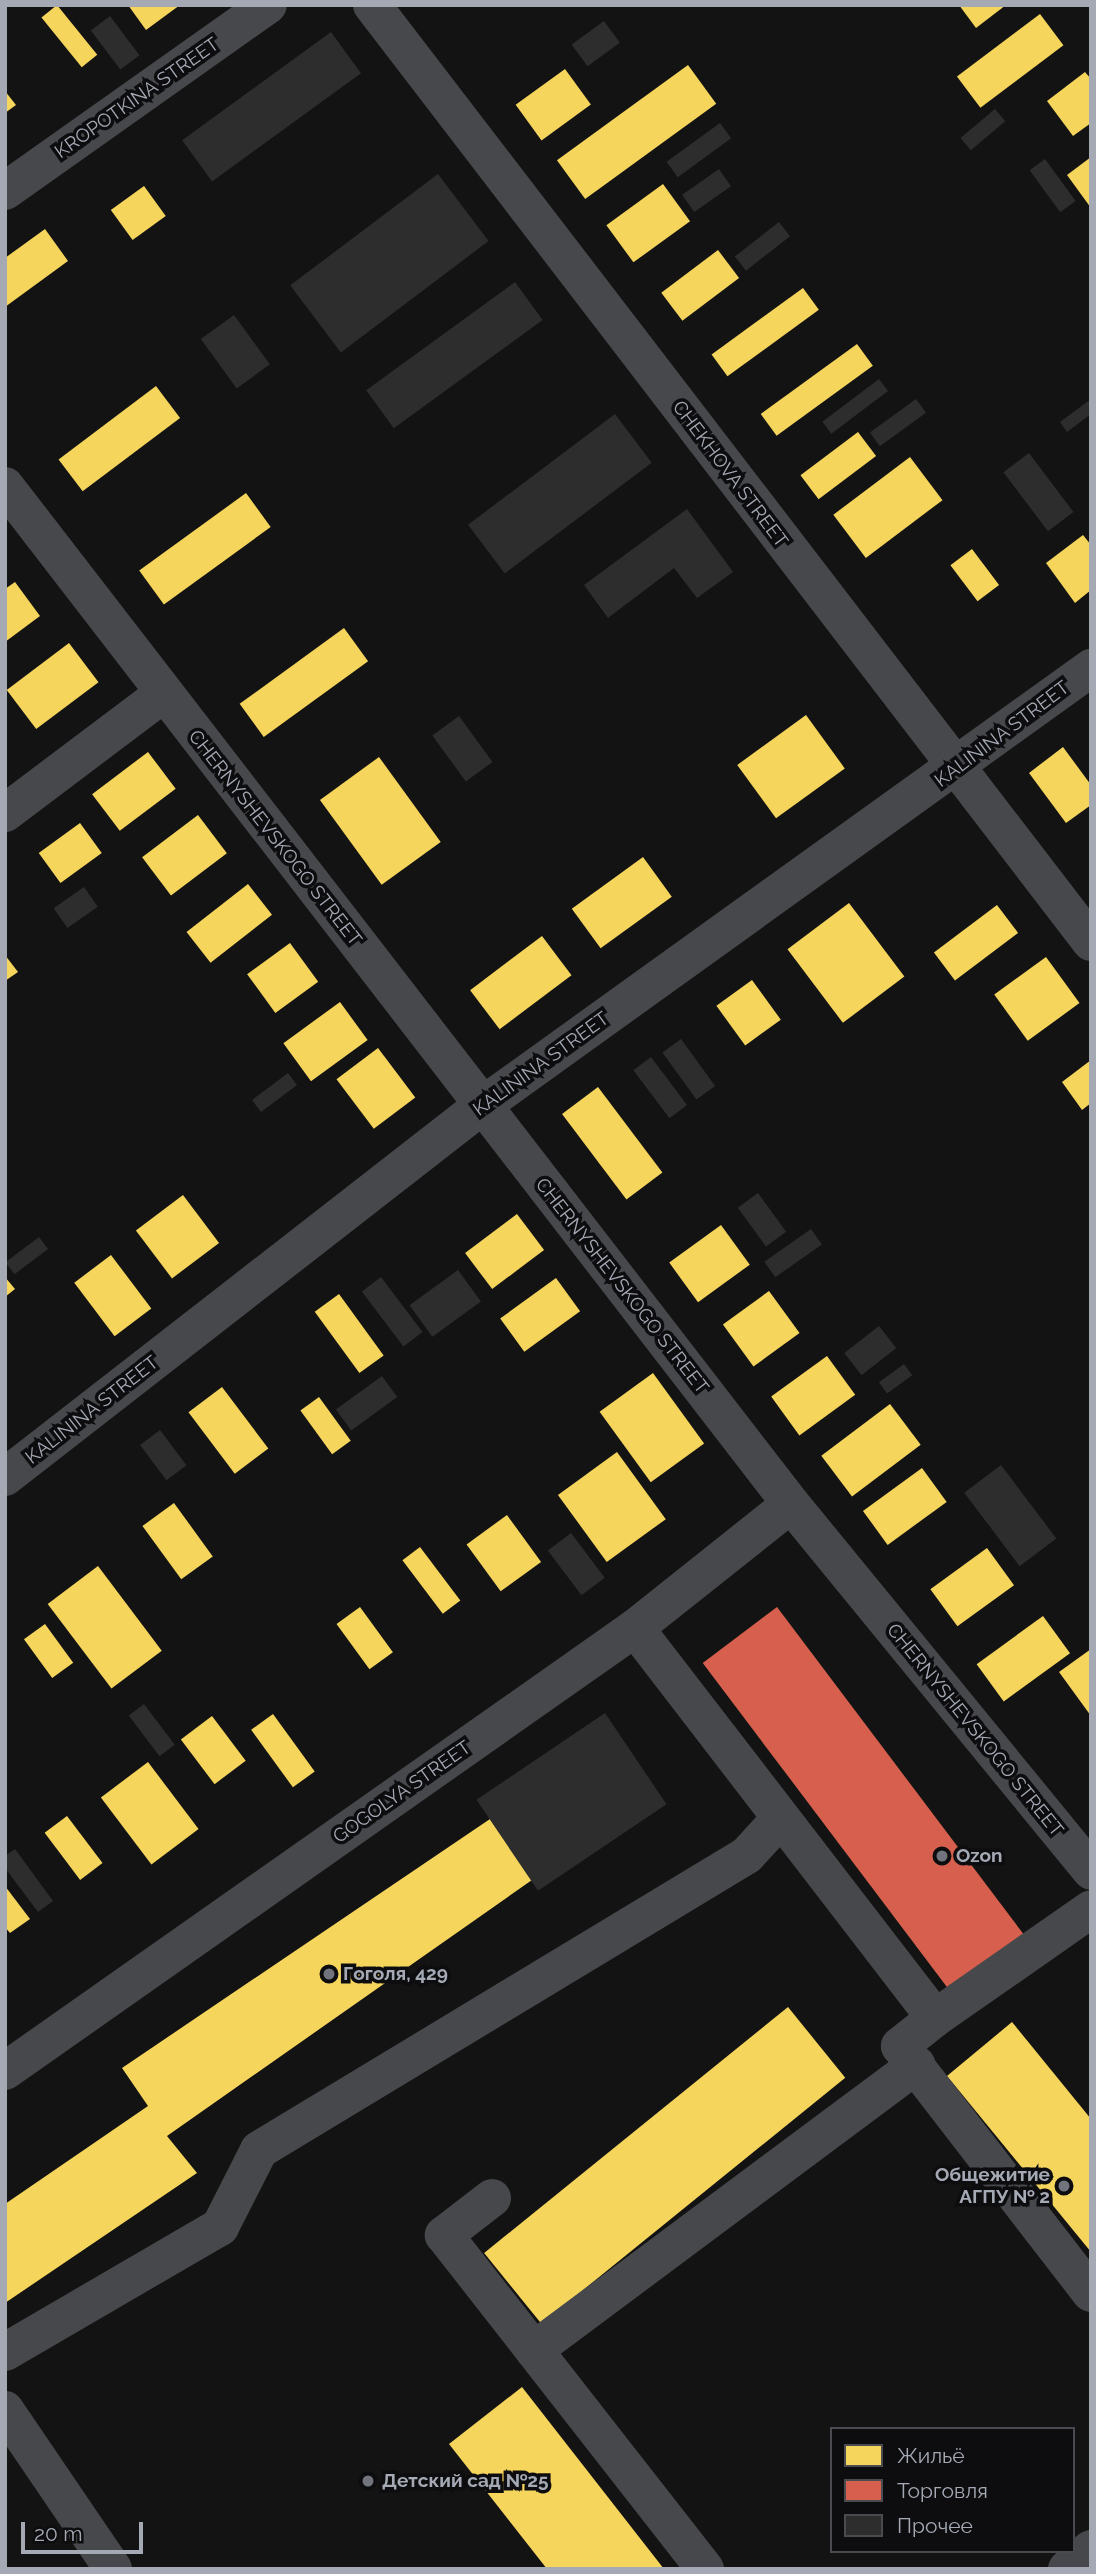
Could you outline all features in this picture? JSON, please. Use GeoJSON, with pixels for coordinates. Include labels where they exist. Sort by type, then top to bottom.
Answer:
{"type":"FeatureCollection","features":[{"type":"Feature","properties":{"kind":"street","name":"KROPOTKINA STREET"},"geometry":{"type":"LineString","coordinates":[[5,191],[268,5]]}},
{"type":"Feature","properties":{"kind":"street","name":"CHEKHOVA STREET"},"geometry":{"type":"LineString","coordinates":[[372,5],[1091,942]]}},
{"type":"Feature","properties":{"kind":"street","name":"CHERNYSHEVSKOGO STREET"},"geometry":{"type":"LineString","coordinates":[[5,486],[791,1504],[1091,1871]]}},
{"type":"Feature","properties":{"kind":"street","name":"KALININA STREET"},"geometry":{"type":"LineString","coordinates":[[5,1477],[483,1105],[956,769],[1091,668]]}},
{"type":"Feature","properties":{"kind":"street"},"geometry":{"type":"LineString","coordinates":[[5,813],[163,694]]}},
{"type":"Feature","properties":{"kind":"street","name":"GOGOLYA STREET"},"geometry":{"type":"LineString","coordinates":[[5,2071],[635,1628],[791,1504]]}},
{"type":"Feature","properties":{"kind":"street"},"geometry":{"type":"LineString","coordinates":[[635,1628],[935,2018]]}},
{"type":"Feature","properties":{"kind":"street"},"geometry":{"type":"LineString","coordinates":[[5,2352],[220,2227],[259,2150],[747,1855],[780,1819]]}},
{"type":"Feature","properties":{"kind":"street"},"geometry":{"type":"LineString","coordinates":[[1091,1909],[935,2018],[900,2046],[1091,2293]]}},
{"type":"Feature","properties":{"kind":"street"},"geometry":{"type":"LineString","coordinates":[[534,2350],[916,2065]]}},
{"type":"Feature","properties":{"kind":"street"},"geometry":{"type":"LineString","coordinates":[[492,2198],[444,2235],[705,2569]]}},
{"type":"Feature","properties":{"kind":"street"},"geometry":{"type":"LineString","coordinates":[[5,2410],[113,2569]]}},
{"type":"Feature","properties":{"kind":"street"},"geometry":{"type":"LineString","coordinates":[[1067,2569],[1091,2549]]}},
{"type":"Feature","properties":{"kind":"building: Жильё"},"geometry":{"type":"Polygon","coordinates":[[[57,5],[97,55],[82,67],[41,18],[57,5]]]}},
{"type":"Feature","properties":{"kind":"building: Жильё"},"geometry":{"type":"Polygon","coordinates":[[[128,5],[180,5],[146,30],[128,5]]]}},
{"type":"Feature","properties":{"kind":"building: Жильё"},"geometry":{"type":"Polygon","coordinates":[[[959,5],[1006,5],[976,28],[959,5]]]}},
{"type":"Feature","properties":{"kind":"building: Жильё"},"geometry":{"type":"Polygon","coordinates":[[[1040,14],[1063,45],[980,108],[957,77],[1040,14]]]}},
{"type":"Feature","properties":{"kind":"building: Жильё"},"geometry":{"type":"Polygon","coordinates":[[[688,65],[716,104],[585,199],[557,160],[688,65]]]}},
{"type":"Feature","properties":{"kind":"building: Жильё"},"geometry":{"type":"Polygon","coordinates":[[[565,69],[591,105],[542,140],[516,105],[565,69]]]}},
{"type":"Feature","properties":{"kind":"building: Жильё"},"geometry":{"type":"Polygon","coordinates":[[[1085,72],[1091,79],[1091,123],[1073,136],[1047,101],[1085,72]]]}},
{"type":"Feature","properties":{"kind":"building: Жильё"},"geometry":{"type":"Polygon","coordinates":[[[5,91],[16,105],[5,113],[5,91]]]}},
{"type":"Feature","properties":{"kind":"building: Жильё"},"geometry":{"type":"Polygon","coordinates":[[[1091,157],[1091,208],[1067,175],[1091,157]]]}},
{"type":"Feature","properties":{"kind":"building: Жильё"},"geometry":{"type":"Polygon","coordinates":[[[663,184],[690,221],[633,262],[606,225],[663,184]]]}},
{"type":"Feature","properties":{"kind":"building: Жильё"},"geometry":{"type":"Polygon","coordinates":[[[144,186],[166,216],[133,240],[111,210],[144,186]]]}},
{"type":"Feature","properties":{"kind":"building: Жильё"},"geometry":{"type":"Polygon","coordinates":[[[45,229],[68,261],[5,307],[5,258],[45,229]]]}},
{"type":"Feature","properties":{"kind":"building: Жильё"},"geometry":{"type":"Polygon","coordinates":[[[718,250],[739,278],[682,321],[661,293],[718,250]]]}},
{"type":"Feature","properties":{"kind":"building: Жильё"},"geometry":{"type":"Polygon","coordinates":[[[803,288],[819,310],[727,376],[712,354],[803,288]]]}},
{"type":"Feature","properties":{"kind":"building: Жильё"},"geometry":{"type":"Polygon","coordinates":[[[857,344],[873,366],[777,436],[761,414],[857,344]]]}},
{"type":"Feature","properties":{"kind":"building: Жильё"},"geometry":{"type":"Polygon","coordinates":[[[156,386],[180,418],[83,491],[59,459],[156,386]]]}},
{"type":"Feature","properties":{"kind":"building: Жильё"},"geometry":{"type":"Polygon","coordinates":[[[858,432],[876,456],[819,499],[800,475],[858,432]]]}},
{"type":"Feature","properties":{"kind":"building: Жильё"},"geometry":{"type":"Polygon","coordinates":[[[910,457],[942,500],[866,558],[833,515],[910,457]]]}},
{"type":"Feature","properties":{"kind":"building: Жильё"},"geometry":{"type":"Polygon","coordinates":[[[246,493],[271,527],[164,605],[139,571],[246,493]]]}},
{"type":"Feature","properties":{"kind":"building: Жильё"},"geometry":{"type":"Polygon","coordinates":[[[1083,535],[1091,545],[1091,590],[1075,603],[1046,563],[1083,535]]]}},
{"type":"Feature","properties":{"kind":"building: Жильё"},"geometry":{"type":"Polygon","coordinates":[[[972,549],[999,585],[978,601],[950,565],[972,549]]]}},
{"type":"Feature","properties":{"kind":"building: Жильё"},"geometry":{"type":"Polygon","coordinates":[[[15,582],[40,616],[5,642],[5,589],[15,582]]]}},
{"type":"Feature","properties":{"kind":"building: Жильё"},"geometry":{"type":"Polygon","coordinates":[[[344,628],[368,661],[264,737],[240,704],[344,628]]]}},
{"type":"Feature","properties":{"kind":"building: Жильё"},"geometry":{"type":"Polygon","coordinates":[[[69,643],[98,682],[36,729],[7,690],[69,643]]]}},
{"type":"Feature","properties":{"kind":"building: Жильё"},"geometry":{"type":"Polygon","coordinates":[[[806,715],[845,768],[776,818],[737,765],[806,715]]]}},
{"type":"Feature","properties":{"kind":"building: Жильё"},"geometry":{"type":"Polygon","coordinates":[[[1063,747],[1091,785],[1091,805],[1066,823],[1029,773],[1063,747]]]}},
{"type":"Feature","properties":{"kind":"building: Жильё"},"geometry":{"type":"Polygon","coordinates":[[[148,752],[176,789],[120,831],[92,794],[148,752]]]}},
{"type":"Feature","properties":{"kind":"building: Жильё"},"geometry":{"type":"Polygon","coordinates":[[[379,757],[441,842],[382,885],[320,800],[379,757]]]}},
{"type":"Feature","properties":{"kind":"building: Жильё"},"geometry":{"type":"Polygon","coordinates":[[[198,815],[227,853],[171,895],[142,857],[198,815]]]}},
{"type":"Feature","properties":{"kind":"building: Жильё"},"geometry":{"type":"Polygon","coordinates":[[[80,823],[102,853],[60,883],[39,853],[80,823]]]}},
{"type":"Feature","properties":{"kind":"building: Жильё"},"geometry":{"type":"Polygon","coordinates":[[[643,857],[672,897],[601,948],[572,909],[643,857]]]}},
{"type":"Feature","properties":{"kind":"building: Жильё"},"geometry":{"type":"Polygon","coordinates":[[[248,884],[272,915],[211,963],[187,932],[248,884]]]}},
{"type":"Feature","properties":{"kind":"building: Жильё"},"geometry":{"type":"Polygon","coordinates":[[[849,903],[904,976],[843,1023],[788,949],[849,903]]]}},
{"type":"Feature","properties":{"kind":"building: Жильё"},"geometry":{"type":"Polygon","coordinates":[[[997,905],[1018,933],[955,980],[934,953],[997,905]]]}},
{"type":"Feature","properties":{"kind":"building: Жильё"},"geometry":{"type":"Polygon","coordinates":[[[542,936],[571,975],[500,1029],[470,990],[542,936]]]}},
{"type":"Feature","properties":{"kind":"building: Жильё"},"geometry":{"type":"Polygon","coordinates":[[[290,943],[318,982],[275,1013],[247,974],[290,943]]]}},
{"type":"Feature","properties":{"kind":"building: Жильё"},"geometry":{"type":"Polygon","coordinates":[[[5,955],[18,972],[5,981],[5,955]]]}},
{"type":"Feature","properties":{"kind":"building: Жильё"},"geometry":{"type":"Polygon","coordinates":[[[1046,957],[1080,1003],[1028,1041],[994,995],[1046,957]]]}},
{"type":"Feature","properties":{"kind":"building: Жильё"},"geometry":{"type":"Polygon","coordinates":[[[752,980],[781,1020],[745,1046],[716,1006],[752,980]]]}},
{"type":"Feature","properties":{"kind":"building: Жильё"},"geometry":{"type":"Polygon","coordinates":[[[340,1002],[368,1040],[311,1081],[283,1043],[340,1002]]]}},
{"type":"Feature","properties":{"kind":"building: Жильё"},"geometry":{"type":"Polygon","coordinates":[[[378,1048],[415,1098],[374,1129],[336,1079],[378,1048]]]}},
{"type":"Feature","properties":{"kind":"building: Жильё"},"geometry":{"type":"Polygon","coordinates":[[[1091,1060],[1091,1103],[1082,1110],[1062,1082],[1091,1060]]]}},
{"type":"Feature","properties":{"kind":"building: Жильё"},"geometry":{"type":"Polygon","coordinates":[[[598,1087],[662,1172],[626,1200],[562,1114],[598,1087]]]}},
{"type":"Feature","properties":{"kind":"building: Жильё"},"geometry":{"type":"Polygon","coordinates":[[[183,1195],[219,1243],[172,1278],[136,1231],[183,1195]]]}},
{"type":"Feature","properties":{"kind":"building: Жильё"},"geometry":{"type":"Polygon","coordinates":[[[517,1214],[544,1250],[492,1289],[465,1253],[517,1214]]]}},
{"type":"Feature","properties":{"kind":"building: Жильё"},"geometry":{"type":"Polygon","coordinates":[[[721,1225],[750,1265],[698,1302],[669,1263],[721,1225]]]}},
{"type":"Feature","properties":{"kind":"building: Жильё"},"geometry":{"type":"Polygon","coordinates":[[[111,1255],[151,1309],[115,1336],[74,1283],[111,1255]]]}},
{"type":"Feature","properties":{"kind":"building: Жильё"},"geometry":{"type":"Polygon","coordinates":[[[5,1277],[15,1289],[5,1297],[5,1277]]]}},
{"type":"Feature","properties":{"kind":"building: Жильё"},"geometry":{"type":"Polygon","coordinates":[[[556,1278],[580,1311],[524,1352],[500,1319],[556,1278]]]}},
{"type":"Feature","properties":{"kind":"building: Жильё"},"geometry":{"type":"Polygon","coordinates":[[[769,1291],[800,1333],[753,1367],[723,1325],[769,1291]]]}},
{"type":"Feature","properties":{"kind":"building: Жильё"},"geometry":{"type":"Polygon","coordinates":[[[339,1294],[384,1355],[359,1373],[315,1312],[339,1294]]]}},
{"type":"Feature","properties":{"kind":"building: Жильё"},"geometry":{"type":"Polygon","coordinates":[[[827,1356],[855,1395],[799,1435],[771,1397],[827,1356]]]}},
{"type":"Feature","properties":{"kind":"building: Жильё"},"geometry":{"type":"Polygon","coordinates":[[[653,1373],[704,1443],[651,1482],[600,1412],[653,1373]]]}},
{"type":"Feature","properties":{"kind":"building: Жильё"},"geometry":{"type":"Polygon","coordinates":[[[222,1387],[268,1448],[235,1474],[188,1412],[222,1387]]]}},
{"type":"Feature","properties":{"kind":"building: Жильё"},"geometry":{"type":"Polygon","coordinates":[[[319,1397],[351,1441],[332,1454],[300,1411],[319,1397]]]}},
{"type":"Feature","properties":{"kind":"building: Жильё"},"geometry":{"type":"Polygon","coordinates":[[[890,1404],[921,1445],[852,1496],[821,1456],[890,1404]]]}},
{"type":"Feature","properties":{"kind":"building: Жильё"},"geometry":{"type":"Polygon","coordinates":[[[617,1452],[666,1519],[607,1562],[558,1495],[617,1452]]]}},
{"type":"Feature","properties":{"kind":"building: Жильё"},"geometry":{"type":"Polygon","coordinates":[[[922,1468],[947,1502],[888,1545],[863,1511],[922,1468]]]}},
{"type":"Feature","properties":{"kind":"building: Жильё"},"geometry":{"type":"Polygon","coordinates":[[[174,1503],[213,1556],[181,1579],[142,1526],[174,1503]]]}},
{"type":"Feature","properties":{"kind":"building: Жильё"},"geometry":{"type":"Polygon","coordinates":[[[507,1515],[541,1562],[501,1591],[467,1544],[507,1515]]]}},
{"type":"Feature","properties":{"kind":"building: Жильё"},"geometry":{"type":"Polygon","coordinates":[[[420,1547],[460,1601],[443,1614],[402,1560],[420,1547]]]}},
{"type":"Feature","properties":{"kind":"building: Жильё"},"geometry":{"type":"Polygon","coordinates":[[[987,1548],[1014,1585],[957,1626],[930,1589],[987,1548]]]}},
{"type":"Feature","properties":{"kind":"building: Жильё"},"geometry":{"type":"Polygon","coordinates":[[[98,1566],[162,1651],[111,1689],[48,1604],[98,1566]]]}},
{"type":"Feature","properties":{"kind":"building: Жильё"},"geometry":{"type":"Polygon","coordinates":[[[360,1607],[393,1652],[369,1669],[337,1624],[360,1607]]]}},
{"type":"Feature","properties":{"kind":"building: Жильё"},"geometry":{"type":"Polygon","coordinates":[[[1043,1616],[1070,1653],[1004,1701],[977,1664],[1043,1616]]]}},
{"type":"Feature","properties":{"kind":"building: Жильё"},"geometry":{"type":"Polygon","coordinates":[[[45,1624],[73,1663],[52,1678],[24,1639],[45,1624]]]}},
{"type":"Feature","properties":{"kind":"building: Жильё"},"geometry":{"type":"Polygon","coordinates":[[[1091,1649],[1091,1716],[1059,1672],[1091,1649]]]}},
{"type":"Feature","properties":{"kind":"building: Жильё"},"geometry":{"type":"Polygon","coordinates":[[[273,1714],[315,1771],[293,1787],[251,1730],[273,1714]]]}},
{"type":"Feature","properties":{"kind":"building: Жильё"},"geometry":{"type":"Polygon","coordinates":[[[212,1716],[246,1761],[215,1784],[181,1739],[212,1716]]]}},
{"type":"Feature","properties":{"kind":"building: Жильё"},"geometry":{"type":"Polygon","coordinates":[[[148,1762],[199,1829],[151,1865],[101,1798],[148,1762]]]}},
{"type":"Feature","properties":{"kind":"building: Жильё"},"geometry":{"type":"Polygon","coordinates":[[[67,1816],[103,1863],[80,1880],[45,1833],[67,1816]]]}},
{"type":"Feature","properties":{"kind":"building: Жильё","name":"Гоголя, 429"},"geometry":{"type":"Polygon","coordinates":[[[490,1819],[532,1880],[167,2136],[197,2173],[5,2303],[5,2204],[148,2106],[122,2068],[490,1819]]]}},
{"type":"Feature","properties":{"kind":"building: Жильё"},"geometry":{"type":"Polygon","coordinates":[[[5,1886],[30,1919],[10,1933],[5,1927],[5,1886]]]}},
{"type":"Feature","properties":{"kind":"building: Жильё"},"geometry":{"type":"Polygon","coordinates":[[[788,2007],[845,2078],[541,2324],[484,2253],[788,2007]]]}},
{"type":"Feature","properties":{"kind":"building: Жильё","name":"Общежитие АГПУ № 2"},"geometry":{"type":"Polygon","coordinates":[[[1012,2022],[1091,2119],[1091,2252],[947,2076],[1012,2022]]]}},
{"type":"Feature","properties":{"kind":"building: Жильё"},"geometry":{"type":"Polygon","coordinates":[[[522,2387],[664,2569],[547,2569],[449,2444],[522,2387]]]}},
{"type":"Feature","properties":{"kind":"building: Торговля"},"geometry":{"type":"Polygon","coordinates":[[[777,1607],[1028,1940],[954,1996],[703,1663],[777,1607]]]}},
{"type":"Feature","properties":{"kind":"building: Прочее"},"geometry":{"type":"Polygon","coordinates":[[[110,16],[139,55],[120,70],[91,30],[110,16]]]}},
{"type":"Feature","properties":{"kind":"building: Прочее"},"geometry":{"type":"Polygon","coordinates":[[[604,21],[620,43],[588,66],[572,45],[604,21]]]}},
{"type":"Feature","properties":{"kind":"building: Прочее"},"geometry":{"type":"Polygon","coordinates":[[[331,32],[361,73],[212,181],[182,140],[331,32]]]}},
{"type":"Feature","properties":{"kind":"building: Прочее"},"geometry":{"type":"Polygon","coordinates":[[[995,109],[1005,121],[971,150],[961,138],[995,109]]]}},
{"type":"Feature","properties":{"kind":"building: Прочее"},"geometry":{"type":"Polygon","coordinates":[[[720,123],[731,138],[678,177],[667,162],[720,123]]]}},
{"type":"Feature","properties":{"kind":"building: Прочее"},"geometry":{"type":"Polygon","coordinates":[[[1045,159],[1076,201],[1060,212],[1030,170],[1045,159]]]}},
{"type":"Feature","properties":{"kind":"building: Прочее"},"geometry":{"type":"Polygon","coordinates":[[[719,169],[731,186],[694,212],[682,195],[719,169]]]}},
{"type":"Feature","properties":{"kind":"building: Прочее"},"geometry":{"type":"Polygon","coordinates":[[[438,174],[489,241],[341,352],[290,285],[438,174]]]}},
{"type":"Feature","properties":{"kind":"building: Прочее"},"geometry":{"type":"Polygon","coordinates":[[[779,222],[790,236],[746,271],[735,256],[779,222]]]}},
{"type":"Feature","properties":{"kind":"building: Прочее"},"geometry":{"type":"Polygon","coordinates":[[[515,282],[543,320],[394,428],[366,390],[515,282]]]}},
{"type":"Feature","properties":{"kind":"building: Прочее"},"geometry":{"type":"Polygon","coordinates":[[[234,315],[270,364],[237,388],[201,339],[234,315]]]}},
{"type":"Feature","properties":{"kind":"building: Прочее"},"geometry":{"type":"Polygon","coordinates":[[[879,379],[888,391],[831,434],[822,422],[879,379]]]}},
{"type":"Feature","properties":{"kind":"building: Прочее"},"geometry":{"type":"Polygon","coordinates":[[[916,399],[926,413],[880,446],[870,433],[916,399]]]}},
{"type":"Feature","properties":{"kind":"building: Прочее"},"geometry":{"type":"Polygon","coordinates":[[[1091,399],[1091,414],[1067,432],[1060,422],[1091,399]]]}},
{"type":"Feature","properties":{"kind":"building: Прочее"},"geometry":{"type":"Polygon","coordinates":[[[615,414],[652,463],[505,573],[468,525],[615,414]]]}},
{"type":"Feature","properties":{"kind":"building: Прочее"},"geometry":{"type":"Polygon","coordinates":[[[1029,453],[1074,512],[1048,531],[1003,472],[1029,453]]]}},
{"type":"Feature","properties":{"kind":"building: Прочее"},"geometry":{"type":"Polygon","coordinates":[[[687,509],[733,572],[697,598],[674,568],[608,618],[584,585],[687,509]]]}},
{"type":"Feature","properties":{"kind":"building: Прочее"},"geometry":{"type":"Polygon","coordinates":[[[459,716],[493,762],[466,782],[432,735],[459,716]]]}},
{"type":"Feature","properties":{"kind":"building: Прочее"},"geometry":{"type":"Polygon","coordinates":[[[84,887],[98,907],[67,928],[54,908],[84,887]]]}},
{"type":"Feature","properties":{"kind":"building: Прочее"},"geometry":{"type":"Polygon","coordinates":[[[681,1039],[715,1086],[696,1099],[662,1053],[681,1039]]]}},
{"type":"Feature","properties":{"kind":"building: Прочее"},"geometry":{"type":"Polygon","coordinates":[[[651,1057],[687,1105],[670,1118],[633,1070],[651,1057]]]}},
{"type":"Feature","properties":{"kind":"building: Прочее"},"geometry":{"type":"Polygon","coordinates":[[[288,1073],[297,1085],[261,1112],[252,1100],[288,1073]]]}},
{"type":"Feature","properties":{"kind":"building: Прочее"},"geometry":{"type":"Polygon","coordinates":[[[758,1193],[786,1232],[766,1247],[738,1208],[758,1193]]]}},
{"type":"Feature","properties":{"kind":"building: Прочее"},"geometry":{"type":"Polygon","coordinates":[[[811,1229],[822,1245],[775,1277],[764,1262],[811,1229]]]}},
{"type":"Feature","properties":{"kind":"building: Прочее"},"geometry":{"type":"Polygon","coordinates":[[[39,1237],[48,1249],[14,1274],[5,1262],[39,1237]]]}},
{"type":"Feature","properties":{"kind":"building: Прочее"},"geometry":{"type":"Polygon","coordinates":[[[458,1270],[481,1302],[432,1337],[409,1305],[458,1270]]]}},
{"type":"Feature","properties":{"kind":"building: Прочее"},"geometry":{"type":"Polygon","coordinates":[[[381,1277],[423,1332],[403,1347],[362,1291],[381,1277]]]}},
{"type":"Feature","properties":{"kind":"building: Прочее"},"geometry":{"type":"Polygon","coordinates":[[[879,1326],[896,1348],[862,1375],[844,1353],[879,1326]]]}},
{"type":"Feature","properties":{"kind":"building: Прочее"},"geometry":{"type":"Polygon","coordinates":[[[904,1364],[912,1375],[887,1394],[879,1382],[904,1364]]]}},
{"type":"Feature","properties":{"kind":"building: Прочее"},"geometry":{"type":"Polygon","coordinates":[[[382,1376],[397,1397],[351,1431],[336,1410],[382,1376]]]}},
{"type":"Feature","properties":{"kind":"building: Прочее"},"geometry":{"type":"Polygon","coordinates":[[[160,1430],[186,1465],[167,1480],[140,1445],[160,1430]]]}},
{"type":"Feature","properties":{"kind":"building: Прочее"},"geometry":{"type":"Polygon","coordinates":[[[1001,1465],[1056,1538],[1020,1566],[964,1493],[1001,1465]]]}},
{"type":"Feature","properties":{"kind":"building: Прочее"},"geometry":{"type":"Polygon","coordinates":[[[571,1533],[605,1578],[582,1595],[548,1550],[571,1533]]]}},
{"type":"Feature","properties":{"kind":"building: Прочее"},"geometry":{"type":"Polygon","coordinates":[[[144,1704],[175,1745],[160,1756],[129,1715],[144,1704]]]}},
{"type":"Feature","properties":{"kind":"building: Прочее"},"geometry":{"type":"Polygon","coordinates":[[[605,1713],[667,1804],[538,1891],[476,1800],[605,1713]]]}},
{"type":"Feature","properties":{"kind":"building: Прочее"},"geometry":{"type":"Polygon","coordinates":[[[15,1849],[53,1901],[38,1912],[5,1868],[5,1856],[15,1849]]]}},
{"type":"Feature","properties":{"kind":"place","name":"Ozon"},"geometry":{"type":"Point","coordinates":[942,1856]}},
{"type":"Feature","properties":{"kind":"place","name":"Гоголя, 429"},"geometry":{"type":"Point","coordinates":[329,1974]}},
{"type":"Feature","properties":{"kind":"place","name":"Общежитие АГПУ № 2"},"geometry":{"type":"Point","coordinates":[1064,2186]}},
{"type":"Feature","properties":{"kind":"place","name":"Детский сад №25"},"geometry":{"type":"Point","coordinates":[368,2481]}}]}
